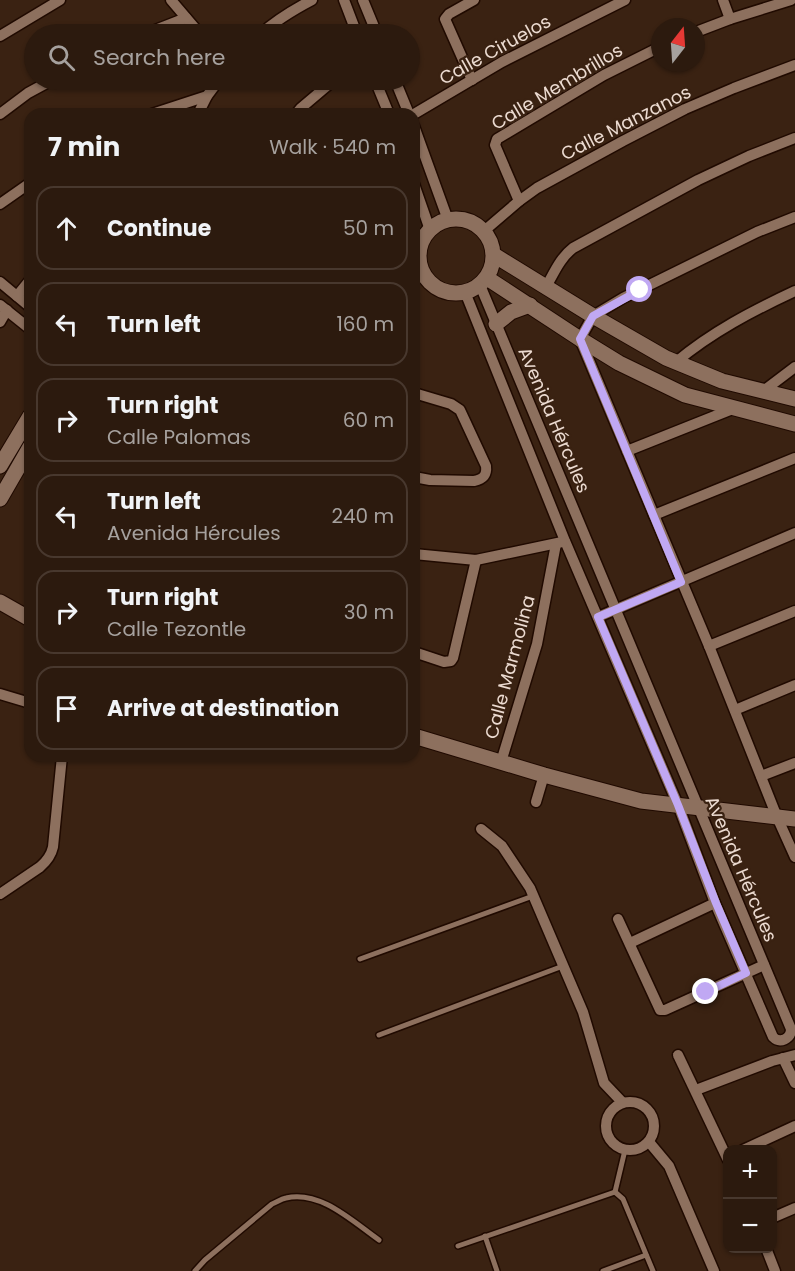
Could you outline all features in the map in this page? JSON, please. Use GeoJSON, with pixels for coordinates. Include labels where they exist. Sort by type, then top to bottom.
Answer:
{"type":"FeatureCollection","features":[{"type":"Feature","properties":{"kind":"street"},"geometry":{"type":"LineString","coordinates":[[0,36],[60,0]]}},
{"type":"Feature","properties":{"kind":"street"},"geometry":{"type":"LineString","coordinates":[[171,0],[191,24]]}},
{"type":"Feature","properties":{"kind":"street"},"geometry":{"type":"LineString","coordinates":[[272,24],[312,0]]}},
{"type":"Feature","properties":{"kind":"street"},"geometry":{"type":"LineString","coordinates":[[344,0],[353,24]]}},
{"type":"Feature","properties":{"kind":"street"},"geometry":{"type":"LineString","coordinates":[[363,0],[373,24]]}},
{"type":"Feature","properties":{"kind":"street"},"geometry":{"type":"LineString","coordinates":[[472,80],[445,19],[448,14],[474,0]]}},
{"type":"Feature","properties":{"kind":"street","name":"Calle Ciruelos"},"geometry":{"type":"LineString","coordinates":[[420,110],[502,62],[625,0]]}},
{"type":"Feature","properties":{"kind":"street"},"geometry":{"type":"LineString","coordinates":[[723,0],[730,19]]}},
{"type":"Feature","properties":{"kind":"street"},"geometry":{"type":"LineString","coordinates":[[705,29],[791,0]]}},
{"type":"Feature","properties":{"kind":"street"},"geometry":{"type":"LineString","coordinates":[[171,24],[186,18]]}},
{"type":"Feature","properties":{"kind":"street","name":"Calle Membrillos"},"geometry":{"type":"LineString","coordinates":[[519,201],[495,145],[498,138],[604,75],[651,52]]}},
{"type":"Feature","properties":{"kind":"street","name":"Calle Manzanos"},"geometry":{"type":"LineString","coordinates":[[484,231],[537,188],[623,141],[685,109],[795,65]]}},
{"type":"Feature","properties":{"kind":"street"},"geometry":{"type":"LineString","coordinates":[[0,114],[34,90]]}},
{"type":"Feature","properties":{"kind":"street"},"geometry":{"type":"LineString","coordinates":[[201,108],[212,90]]}},
{"type":"Feature","properties":{"kind":"street"},"geometry":{"type":"LineString","coordinates":[[301,108],[322,90]]}},
{"type":"Feature","properties":{"kind":"street"},"geometry":{"type":"LineString","coordinates":[[379,90],[387,108]]}},
{"type":"Feature","properties":{"kind":"street"},"geometry":{"type":"LineString","coordinates":[[399,90],[407,108]]}},
{"type":"Feature","properties":{"kind":"street"},"geometry":{"type":"LineString","coordinates":[[170,108],[207,96]]}},
{"type":"Feature","properties":{"kind":"street"},"geometry":{"type":"LineString","coordinates":[[546,287],[566,253],[573,248],[698,180],[795,138]]}},
{"type":"Feature","properties":{"kind":"street"},"geometry":{"type":"LineString","coordinates":[[420,143],[448,220]]}},
{"type":"Feature","properties":{"kind":"street"},"geometry":{"type":"LineString","coordinates":[[0,204],[24,187]]}},
{"type":"Feature","properties":{"kind":"street"},"geometry":{"type":"LineString","coordinates":[[580,339],[593,316],[623,298],[757,232],[795,217]]}},
{"type":"Feature","properties":{"kind":"street"},"geometry":{"type":"LineString","coordinates":[[448,220],[468,220],[484,231],[491,242],[494,255],[491,270],[483,281],[465,292],[449,293],[434,286],[423,273],[420,245],[448,220]]}},
{"type":"Feature","properties":{"kind":"street"},"geometry":{"type":"LineString","coordinates":[[494,255],[666,358],[722,381],[795,399]]}},
{"type":"Feature","properties":{"kind":"street"},"geometry":{"type":"LineString","coordinates":[[483,281],[530,306],[619,363],[684,395],[795,424]]}},
{"type":"Feature","properties":{"kind":"street","name":"Avenida Hércules"},"geometry":{"type":"LineString","coordinates":[[465,292],[495,366],[560,543],[598,617],[773,1036],[780,1040],[786,1039],[790,1037],[791,1029],[496,324],[483,281]]}},
{"type":"Feature","properties":{"kind":"street"},"geometry":{"type":"LineString","coordinates":[[0,282],[24,302]]}},
{"type":"Feature","properties":{"kind":"street"},"geometry":{"type":"LineString","coordinates":[[17,296],[24,287]]}},
{"type":"Feature","properties":{"kind":"street"},"geometry":{"type":"LineString","coordinates":[[676,362],[718,331],[795,291]]}},
{"type":"Feature","properties":{"kind":"street"},"geometry":{"type":"LineString","coordinates":[[496,324],[510,312],[530,306]]}},
{"type":"Feature","properties":{"kind":"street"},"geometry":{"type":"LineString","coordinates":[[0,322],[3,307],[24,324]]}},
{"type":"Feature","properties":{"kind":"street"},"geometry":{"type":"LineString","coordinates":[[580,339],[795,857]]}},
{"type":"Feature","properties":{"kind":"street"},"geometry":{"type":"LineString","coordinates":[[762,392],[795,367]]}},
{"type":"Feature","properties":{"kind":"street"},"geometry":{"type":"LineString","coordinates":[[420,395],[451,404],[460,410],[486,466],[486,471],[485,476],[474,481],[420,478]]}},
{"type":"Feature","properties":{"kind":"street"},"geometry":{"type":"LineString","coordinates":[[627,451],[735,408]]}},
{"type":"Feature","properties":{"kind":"street"},"geometry":{"type":"LineString","coordinates":[[0,466],[24,426]]}},
{"type":"Feature","properties":{"kind":"street"},"geometry":{"type":"LineString","coordinates":[[0,499],[24,457]]}},
{"type":"Feature","properties":{"kind":"street"},"geometry":{"type":"LineString","coordinates":[[654,515],[795,458]]}},
{"type":"Feature","properties":{"kind":"street"},"geometry":{"type":"LineString","coordinates":[[598,617],[795,533]]}},
{"type":"Feature","properties":{"kind":"street"},"geometry":{"type":"LineString","coordinates":[[420,555],[476,560],[560,543]]}},
{"type":"Feature","properties":{"kind":"street","name":"Calle Marmolina"},"geometry":{"type":"LineString","coordinates":[[501,762],[537,644],[560,543]]}},
{"type":"Feature","properties":{"kind":"street"},"geometry":{"type":"LineString","coordinates":[[420,654],[444,662],[452,661],[476,560]]}},
{"type":"Feature","properties":{"kind":"street"},"geometry":{"type":"LineString","coordinates":[[0,602],[24,616]]}},
{"type":"Feature","properties":{"kind":"street"},"geometry":{"type":"LineString","coordinates":[[709,646],[795,611]]}},
{"type":"Feature","properties":{"kind":"street"},"geometry":{"type":"LineString","coordinates":[[735,710],[795,685]]}},
{"type":"Feature","properties":{"kind":"street"},"geometry":{"type":"LineString","coordinates":[[0,694],[24,701]]}},
{"type":"Feature","properties":{"kind":"street"},"geometry":{"type":"LineString","coordinates":[[420,738],[641,801],[795,819]]}},
{"type":"Feature","properties":{"kind":"street"},"geometry":{"type":"LineString","coordinates":[[0,894],[40,867],[51,856],[61,762]]}},
{"type":"Feature","properties":{"kind":"street"},"geometry":{"type":"LineString","coordinates":[[761,776],[795,763]]}},
{"type":"Feature","properties":{"kind":"street"},"geometry":{"type":"LineString","coordinates":[[536,802],[544,775]]}},
{"type":"Feature","properties":{"kind":"street"},"geometry":{"type":"LineString","coordinates":[[481,829],[502,846],[530,888],[583,1012],[604,1083],[622,1102]]}},
{"type":"Feature","properties":{"kind":"street"},"geometry":{"type":"LineString","coordinates":[[630,943],[716,903]]}},
{"type":"Feature","properties":{"kind":"street"},"geometry":{"type":"LineString","coordinates":[[618,919],[660,1010],[665,1010],[764,965]]}},
{"type":"Feature","properties":{"kind":"street"},"geometry":{"type":"LineString","coordinates":[[678,1055],[723,1149]]}},
{"type":"Feature","properties":{"kind":"street"},"geometry":{"type":"LineString","coordinates":[[696,1090],[795,1055]]}},
{"type":"Feature","properties":{"kind":"street"},"geometry":{"type":"LineString","coordinates":[[783,1058],[795,1083]]}},
{"type":"Feature","properties":{"kind":"street"},"geometry":{"type":"LineString","coordinates":[[622,1102],[637,1102],[644,1105],[651,1111],[654,1119],[655,1127],[649,1142],[642,1148],[634,1150],[625,1150],[617,1146],[607,1134],[606,1125],[610,1111],[622,1102]]}},
{"type":"Feature","properties":{"kind":"street"},"geometry":{"type":"LineString","coordinates":[[752,1145],[795,1126]]}},
{"type":"Feature","properties":{"kind":"street"},"geometry":{"type":"LineString","coordinates":[[649,1142],[669,1166],[714,1271]]}},
{"type":"Feature","properties":{"kind":"street"},"geometry":{"type":"LineString","coordinates":[[777,1216],[795,1208]]}},
{"type":"Feature","properties":{"kind":"street"},"geometry":{"type":"LineString","coordinates":[[768,1253],[775,1271]]}},
{"type":"Feature","properties":{"kind":"lane"},"geometry":{"type":"LineString","coordinates":[[360,959],[533,896]]}},
{"type":"Feature","properties":{"kind":"lane"},"geometry":{"type":"LineString","coordinates":[[379,1035],[563,966]]}},
{"type":"Feature","properties":{"kind":"lane"},"geometry":{"type":"LineString","coordinates":[[615,1192],[625,1150]]}},
{"type":"Feature","properties":{"kind":"lane"},"geometry":{"type":"LineString","coordinates":[[458,1246],[615,1192]]}},
{"type":"Feature","properties":{"kind":"lane"},"geometry":{"type":"LineString","coordinates":[[615,1192],[622,1200],[653,1271]]}},
{"type":"Feature","properties":{"kind":"lane"},"geometry":{"type":"LineString","coordinates":[[195,1271],[272,1204],[285,1198],[314,1199],[330,1206],[379,1240]]}},
{"type":"Feature","properties":{"kind":"lane"},"geometry":{"type":"LineString","coordinates":[[485,1236],[497,1271]]}},
{"type":"Feature","properties":{"kind":"lane"},"geometry":{"type":"LineString","coordinates":[[603,1271],[646,1255]]}},
{"type":"Feature","properties":{"kind":"route"},"geometry":{"type":"LineString","coordinates":[[640,290],[593,316],[580,339],[681,582],[598,617],[746,973],[706,992]]}}]}
